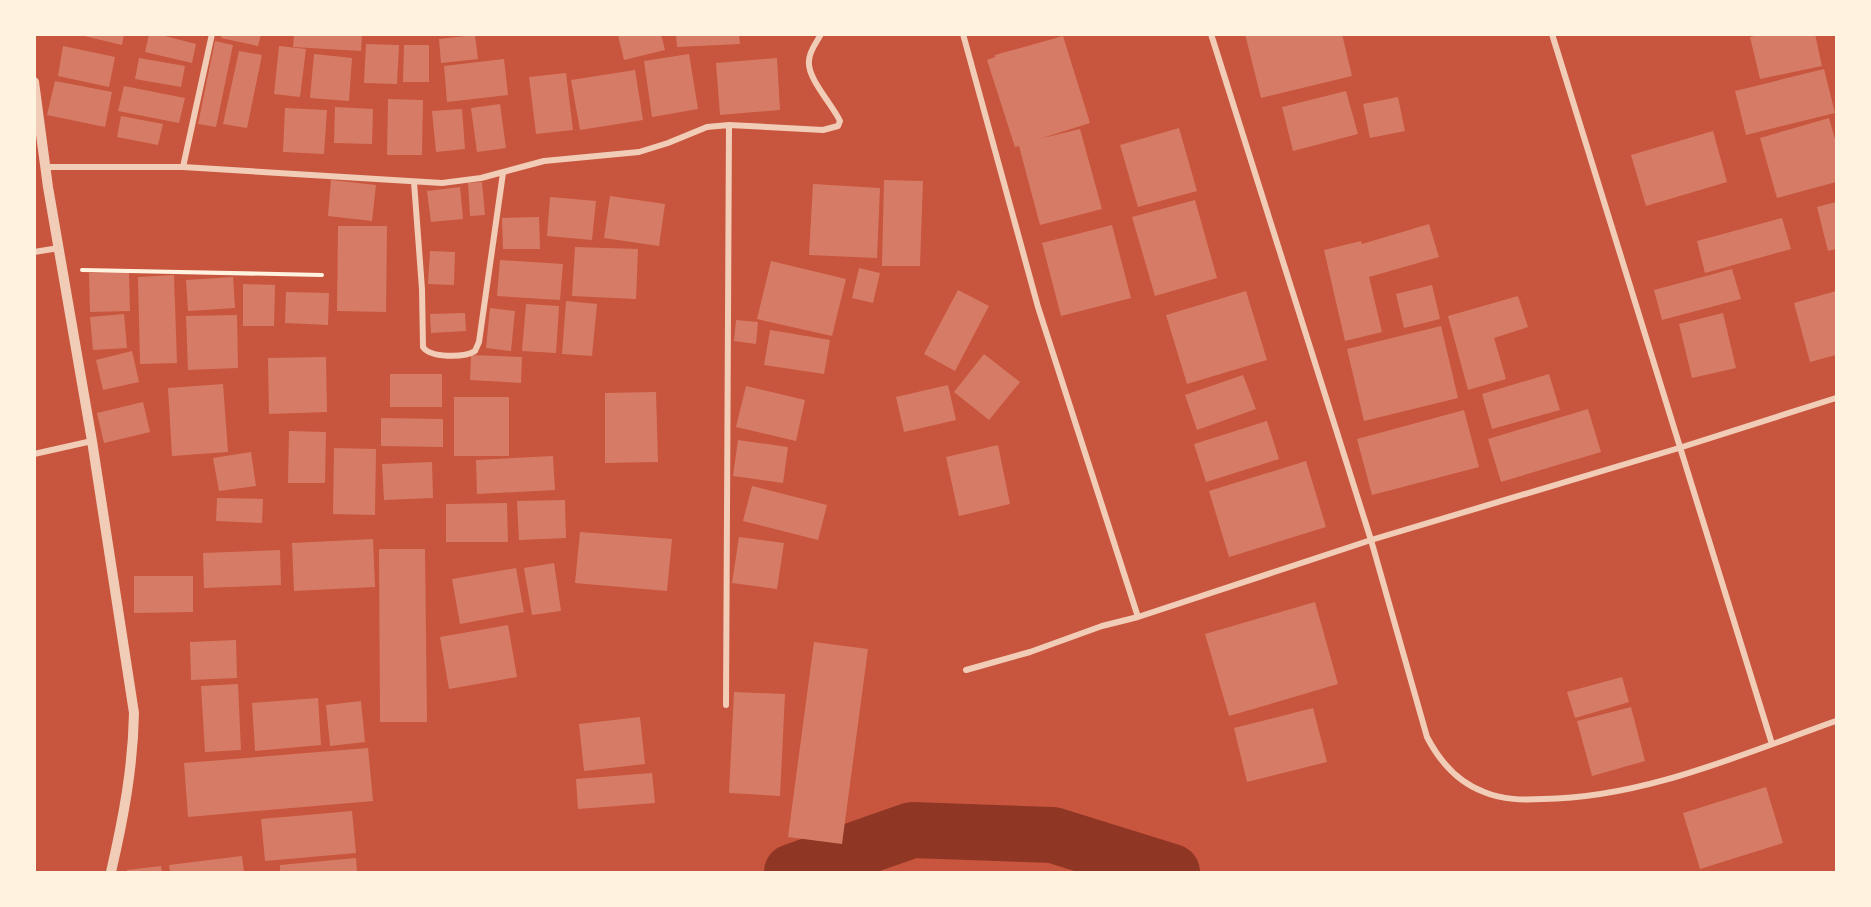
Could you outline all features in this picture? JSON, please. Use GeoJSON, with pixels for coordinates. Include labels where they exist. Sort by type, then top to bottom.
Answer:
{"type":"FeatureCollection","features":[{"type":"Feature","properties":{"kind":"street"},"geometry":{"type":"LineString","coordinates":[[183,167],[212,34]]}},
{"type":"Feature","properties":{"kind":"street"},"geometry":{"type":"LineString","coordinates":[[45,167],[183,167],[414,182],[461,182],[503,173],[544,160],[639,152],[675,141],[700,129],[729,125],[823,130],[838,126],[840,120],[810,71],[808,61],[812,49],[822,34]]}},
{"type":"Feature","properties":{"kind":"street"},"geometry":{"type":"LineString","coordinates":[[963,34],[1038,307],[1138,617]]}},
{"type":"Feature","properties":{"kind":"street"},"geometry":{"type":"LineString","coordinates":[[1211,34],[1371,540],[1427,737],[1445,765],[1470,786],[1485,793],[1517,800],[1583,797],[1647,785],[1836,722]]}},
{"type":"Feature","properties":{"kind":"street"},"geometry":{"type":"LineString","coordinates":[[1552,34],[1772,744]]}},
{"type":"Feature","properties":{"kind":"street"},"geometry":{"type":"LineString","coordinates":[[34,82],[45,167],[92,441],[134,713],[134,753],[123,822],[111,873]]}},
{"type":"Feature","properties":{"kind":"street"},"geometry":{"type":"LineString","coordinates":[[726,705],[729,125]]}},
{"type":"Feature","properties":{"kind":"street"},"geometry":{"type":"LineString","coordinates":[[414,182],[422,289],[423,347],[431,354],[465,355],[475,351],[479,344],[503,173]]}},
{"type":"Feature","properties":{"kind":"street"},"geometry":{"type":"LineString","coordinates":[[34,252],[59,248]]}},
{"type":"Feature","properties":{"kind":"street"},"geometry":{"type":"LineString","coordinates":[[966,670],[1030,652],[1102,626],[1138,617],[1371,540],[1679,448],[1836,398]]}},
{"type":"Feature","properties":{"kind":"street"},"geometry":{"type":"LineString","coordinates":[[34,454],[92,441]]}},
{"type":"Feature","properties":{"kind":"path"},"geometry":{"type":"LineString","coordinates":[[63,269],[322,275]]}},
{"type":"Feature","properties":{"kind":"building"},"geometry":{"type":"Polygon","coordinates":[[[76,34],[124,34],[122,45],[76,34]]]}},
{"type":"Feature","properties":{"kind":"building"},"geometry":{"type":"Polygon","coordinates":[[[149,34],[196,44],[192,63],[145,52],[149,34]]]}},
{"type":"Feature","properties":{"kind":"building"},"geometry":{"type":"Polygon","coordinates":[[[222,34],[261,34],[258,46],[221,38],[222,34]]]}},
{"type":"Feature","properties":{"kind":"building"},"geometry":{"type":"Polygon","coordinates":[[[294,34],[362,34],[361,51],[293,47],[294,34]]]}},
{"type":"Feature","properties":{"kind":"building"},"geometry":{"type":"Polygon","coordinates":[[[661,34],[665,50],[624,60],[618,35],[661,34]]]}},
{"type":"Feature","properties":{"kind":"building"},"geometry":{"type":"Polygon","coordinates":[[[676,34],[739,34],[740,44],[677,47],[676,34]]]}},
{"type":"Feature","properties":{"kind":"building"},"geometry":{"type":"Polygon","coordinates":[[[1245,34],[1342,34],[1352,76],[1261,98],[1245,34]]]}},
{"type":"Feature","properties":{"kind":"building"},"geometry":{"type":"Polygon","coordinates":[[[1763,34],[1815,34],[1822,66],[1760,79],[1750,37],[1763,34]]]}},
{"type":"Feature","properties":{"kind":"building"},"geometry":{"type":"Polygon","coordinates":[[[475,35],[478,59],[441,63],[439,39],[475,35]]]}},
{"type":"Feature","properties":{"kind":"building"},"geometry":{"type":"Polygon","coordinates":[[[1063,36],[1090,123],[1039,139],[1080,129],[1102,209],[1040,225],[1019,146],[1015,147],[987,60],[995,55],[1063,36]]]}},
{"type":"Feature","properties":{"kind":"building"},"geometry":{"type":"Polygon","coordinates":[[[215,41],[233,45],[216,127],[198,124],[215,41]]]}},
{"type":"Feature","properties":{"kind":"building"},"geometry":{"type":"Polygon","coordinates":[[[366,44],[399,45],[397,84],[364,83],[366,44]]]}},
{"type":"Feature","properties":{"kind":"building"},"geometry":{"type":"Polygon","coordinates":[[[404,45],[429,45],[429,82],[403,82],[404,45]]]}},
{"type":"Feature","properties":{"kind":"building"},"geometry":{"type":"Polygon","coordinates":[[[63,46],[115,57],[109,87],[58,76],[63,46]]]}},
{"type":"Feature","properties":{"kind":"building"},"geometry":{"type":"Polygon","coordinates":[[[279,46],[306,49],[300,97],[274,94],[279,46]]]}},
{"type":"Feature","properties":{"kind":"building"},"geometry":{"type":"Polygon","coordinates":[[[239,51],[262,55],[247,128],[223,124],[239,51]]]}},
{"type":"Feature","properties":{"kind":"building"},"geometry":{"type":"Polygon","coordinates":[[[314,54],[352,58],[349,101],[310,98],[314,54]]]}},
{"type":"Feature","properties":{"kind":"building"},"geometry":{"type":"Polygon","coordinates":[[[689,54],[698,109],[652,117],[644,61],[689,54]]]}},
{"type":"Feature","properties":{"kind":"building"},"geometry":{"type":"Polygon","coordinates":[[[139,58],[185,66],[181,87],[135,79],[139,58]]]}},
{"type":"Feature","properties":{"kind":"building"},"geometry":{"type":"Polygon","coordinates":[[[777,58],[780,110],[720,115],[716,63],[777,58]]]}},
{"type":"Feature","properties":{"kind":"building"},"geometry":{"type":"Polygon","coordinates":[[[504,59],[508,95],[447,102],[444,66],[504,59]]]}},
{"type":"Feature","properties":{"kind":"building"},"geometry":{"type":"Polygon","coordinates":[[[1824,69],[1835,113],[1746,135],[1735,91],[1824,69]]]}},
{"type":"Feature","properties":{"kind":"building"},"geometry":{"type":"Polygon","coordinates":[[[635,70],[643,120],[580,130],[571,80],[635,70]]]}},
{"type":"Feature","properties":{"kind":"building"},"geometry":{"type":"Polygon","coordinates":[[[566,73],[573,130],[536,134],[529,77],[566,73]]]}},
{"type":"Feature","properties":{"kind":"building"},"geometry":{"type":"Polygon","coordinates":[[[55,81],[112,92],[105,127],[47,115],[55,81]]]}},
{"type":"Feature","properties":{"kind":"building"},"geometry":{"type":"Polygon","coordinates":[[[124,86],[185,98],[179,123],[118,111],[124,86]]]}},
{"type":"Feature","properties":{"kind":"building"},"geometry":{"type":"Polygon","coordinates":[[[1346,91],[1358,134],[1293,151],[1282,107],[1346,91]]]}},
{"type":"Feature","properties":{"kind":"building"},"geometry":{"type":"Polygon","coordinates":[[[1398,97],[1405,131],[1370,138],[1363,104],[1398,97]]]}},
{"type":"Feature","properties":{"kind":"building"},"geometry":{"type":"Polygon","coordinates":[[[388,99],[423,100],[422,155],[387,155],[388,99]]]}},
{"type":"Feature","properties":{"kind":"building"},"geometry":{"type":"Polygon","coordinates":[[[500,104],[506,148],[477,152],[471,108],[500,104]]]}},
{"type":"Feature","properties":{"kind":"building"},"geometry":{"type":"Polygon","coordinates":[[[335,107],[373,109],[372,144],[334,143],[335,107]]]}},
{"type":"Feature","properties":{"kind":"building"},"geometry":{"type":"Polygon","coordinates":[[[285,108],[327,110],[324,154],[283,152],[285,108]]]}},
{"type":"Feature","properties":{"kind":"building"},"geometry":{"type":"Polygon","coordinates":[[[462,109],[465,149],[436,152],[432,111],[462,109]]]}},
{"type":"Feature","properties":{"kind":"building"},"geometry":{"type":"Polygon","coordinates":[[[121,116],[163,124],[158,145],[117,137],[121,116]]]}},
{"type":"Feature","properties":{"kind":"building"},"geometry":{"type":"Polygon","coordinates":[[[1829,118],[1836,138],[1836,182],[1777,198],[1760,138],[1829,118]]]}},
{"type":"Feature","properties":{"kind":"building"},"geometry":{"type":"Polygon","coordinates":[[[1179,128],[1197,191],[1138,207],[1120,145],[1179,128]]]}},
{"type":"Feature","properties":{"kind":"building"},"geometry":{"type":"Polygon","coordinates":[[[1713,131],[1727,182],[1646,206],[1631,155],[1713,131]]]}},
{"type":"Feature","properties":{"kind":"building"},"geometry":{"type":"Polygon","coordinates":[[[331,180],[376,185],[372,221],[328,216],[331,180]]]}},
{"type":"Feature","properties":{"kind":"building"},"geometry":{"type":"Polygon","coordinates":[[[884,180],[923,181],[920,266],[882,266],[884,180]]]}},
{"type":"Feature","properties":{"kind":"building"},"geometry":{"type":"Polygon","coordinates":[[[482,182],[485,215],[470,216],[468,183],[482,182]]]}},
{"type":"Feature","properties":{"kind":"building"},"geometry":{"type":"Polygon","coordinates":[[[813,184],[880,188],[877,258],[809,255],[813,184]]]}},
{"type":"Feature","properties":{"kind":"building"},"geometry":{"type":"Polygon","coordinates":[[[460,187],[463,219],[431,222],[427,191],[460,187]]]}},
{"type":"Feature","properties":{"kind":"building"},"geometry":{"type":"Polygon","coordinates":[[[610,196],[665,204],[659,246],[604,238],[610,196]]]}},
{"type":"Feature","properties":{"kind":"building"},"geometry":{"type":"Polygon","coordinates":[[[550,197],[596,201],[592,240],[547,236],[550,197]]]}},
{"type":"Feature","properties":{"kind":"building"},"geometry":{"type":"Polygon","coordinates":[[[1195,200],[1217,278],[1155,296],[1132,217],[1195,200]]]}},
{"type":"Feature","properties":{"kind":"building"},"geometry":{"type":"Polygon","coordinates":[[[1836,202],[1836,249],[1828,251],[1817,207],[1836,202]]]}},
{"type":"Feature","properties":{"kind":"building"},"geometry":{"type":"Polygon","coordinates":[[[539,217],[540,249],[503,249],[502,218],[539,217]]]}},
{"type":"Feature","properties":{"kind":"building"},"geometry":{"type":"Polygon","coordinates":[[[1782,218],[1791,249],[1705,273],[1697,241],[1782,218]]]}},
{"type":"Feature","properties":{"kind":"building"},"geometry":{"type":"Polygon","coordinates":[[[1429,224],[1439,257],[1369,277],[1382,332],[1345,341],[1324,250],[1361,241],[1362,244],[1429,224]]]}},
{"type":"Feature","properties":{"kind":"building"},"geometry":{"type":"Polygon","coordinates":[[[1112,225],[1131,298],[1061,316],[1042,243],[1112,225]]]}},
{"type":"Feature","properties":{"kind":"building"},"geometry":{"type":"Polygon","coordinates":[[[338,226],[387,226],[386,312],[337,311],[338,226]]]}},
{"type":"Feature","properties":{"kind":"building"},"geometry":{"type":"Polygon","coordinates":[[[575,247],[638,249],[636,299],[572,296],[575,247]]]}},
{"type":"Feature","properties":{"kind":"building"},"geometry":{"type":"Polygon","coordinates":[[[430,251],[455,252],[454,285],[428,284],[430,251]]]}},
{"type":"Feature","properties":{"kind":"building"},"geometry":{"type":"Polygon","coordinates":[[[500,260],[563,264],[560,300],[497,296],[500,260]]]}},
{"type":"Feature","properties":{"kind":"building"},"geometry":{"type":"Polygon","coordinates":[[[771,261],[846,279],[832,336],[757,319],[771,261]]]}},
{"type":"Feature","properties":{"kind":"building"},"geometry":{"type":"Polygon","coordinates":[[[859,268],[880,273],[873,303],[852,298],[859,268]]]}},
{"type":"Feature","properties":{"kind":"building"},"geometry":{"type":"Polygon","coordinates":[[[1732,269],[1741,299],[1662,320],[1654,290],[1732,269]]]}},
{"type":"Feature","properties":{"kind":"building"},"geometry":{"type":"Polygon","coordinates":[[[129,272],[130,311],[90,312],[89,273],[129,272]]]}},
{"type":"Feature","properties":{"kind":"building"},"geometry":{"type":"Polygon","coordinates":[[[174,275],[177,363],[140,364],[138,277],[174,275]]]}},
{"type":"Feature","properties":{"kind":"building"},"geometry":{"type":"Polygon","coordinates":[[[233,277],[235,308],[188,311],[186,280],[233,277]]]}},
{"type":"Feature","properties":{"kind":"building"},"geometry":{"type":"Polygon","coordinates":[[[243,284],[275,285],[274,326],[243,326],[243,284]]]}},
{"type":"Feature","properties":{"kind":"building"},"geometry":{"type":"Polygon","coordinates":[[[1432,285],[1440,319],[1404,328],[1396,294],[1432,285]]]}},
{"type":"Feature","properties":{"kind":"building"},"geometry":{"type":"Polygon","coordinates":[[[958,290],[989,306],[955,371],[924,354],[958,290]]]}},
{"type":"Feature","properties":{"kind":"building"},"geometry":{"type":"Polygon","coordinates":[[[1246,291],[1267,360],[1187,384],[1166,315],[1246,291]]]}},
{"type":"Feature","properties":{"kind":"building"},"geometry":{"type":"Polygon","coordinates":[[[1836,291],[1836,355],[1810,362],[1794,303],[1836,291]]]}},
{"type":"Feature","properties":{"kind":"building"},"geometry":{"type":"Polygon","coordinates":[[[286,292],[329,293],[328,325],[285,323],[286,292]]]}},
{"type":"Feature","properties":{"kind":"building"},"geometry":{"type":"Polygon","coordinates":[[[1518,296],[1528,327],[1494,338],[1506,379],[1468,390],[1448,316],[1518,296]]]}},
{"type":"Feature","properties":{"kind":"building"},"geometry":{"type":"Polygon","coordinates":[[[566,301],[597,304],[592,356],[562,354],[566,301]]]}},
{"type":"Feature","properties":{"kind":"building"},"geometry":{"type":"Polygon","coordinates":[[[526,304],[559,306],[556,353],[522,351],[526,304]]]}},
{"type":"Feature","properties":{"kind":"building"},"geometry":{"type":"Polygon","coordinates":[[[490,308],[515,311],[511,351],[486,348],[490,308]]]}},
{"type":"Feature","properties":{"kind":"building"},"geometry":{"type":"Polygon","coordinates":[[[465,313],[466,331],[431,333],[430,314],[465,313]]]}},
{"type":"Feature","properties":{"kind":"building"},"geometry":{"type":"Polygon","coordinates":[[[1723,313],[1736,368],[1692,378],[1679,324],[1723,313]]]}},
{"type":"Feature","properties":{"kind":"building"},"geometry":{"type":"Polygon","coordinates":[[[124,314],[127,348],[93,350],[90,317],[124,314]]]}},
{"type":"Feature","properties":{"kind":"building"},"geometry":{"type":"Polygon","coordinates":[[[237,315],[238,368],[188,370],[186,316],[237,315]]]}},
{"type":"Feature","properties":{"kind":"building"},"geometry":{"type":"Polygon","coordinates":[[[736,320],[758,322],[756,344],[734,341],[736,320]]]}},
{"type":"Feature","properties":{"kind":"building"},"geometry":{"type":"Polygon","coordinates":[[[1441,326],[1458,398],[1364,421],[1347,349],[1441,326]]]}},
{"type":"Feature","properties":{"kind":"building"},"geometry":{"type":"Polygon","coordinates":[[[770,330],[830,340],[824,374],[764,365],[770,330]]]}},
{"type":"Feature","properties":{"kind":"building"},"geometry":{"type":"Polygon","coordinates":[[[132,351],[139,382],[103,390],[96,360],[132,351]]]}},
{"type":"Feature","properties":{"kind":"building"},"geometry":{"type":"Polygon","coordinates":[[[984,354],[1020,382],[989,420],[954,392],[984,354]]]}},
{"type":"Feature","properties":{"kind":"building"},"geometry":{"type":"Polygon","coordinates":[[[471,355],[522,357],[521,383],[470,380],[471,355]]]}},
{"type":"Feature","properties":{"kind":"building"},"geometry":{"type":"Polygon","coordinates":[[[326,357],[327,412],[269,414],[268,358],[326,357]]]}},
{"type":"Feature","properties":{"kind":"building"},"geometry":{"type":"Polygon","coordinates":[[[390,374],[442,374],[442,407],[390,407],[390,374]]]}},
{"type":"Feature","properties":{"kind":"building"},"geometry":{"type":"Polygon","coordinates":[[[1549,374],[1560,410],[1492,429],[1482,394],[1549,374]]]}},
{"type":"Feature","properties":{"kind":"building"},"geometry":{"type":"Polygon","coordinates":[[[1243,375],[1256,409],[1197,430],[1185,395],[1243,375]]]}},
{"type":"Feature","properties":{"kind":"building"},"geometry":{"type":"Polygon","coordinates":[[[223,384],[228,452],[172,456],[168,388],[223,384]]]}},
{"type":"Feature","properties":{"kind":"building"},"geometry":{"type":"Polygon","coordinates":[[[948,385],[956,420],[904,432],[896,397],[948,385]]]}},
{"type":"Feature","properties":{"kind":"building"},"geometry":{"type":"Polygon","coordinates":[[[746,386],[805,400],[796,441],[736,427],[746,386]]]}},
{"type":"Feature","properties":{"kind":"building"},"geometry":{"type":"Polygon","coordinates":[[[656,392],[658,462],[605,463],[605,393],[656,392]]]}},
{"type":"Feature","properties":{"kind":"building"},"geometry":{"type":"Polygon","coordinates":[[[454,397],[509,397],[509,456],[454,456],[454,397]]]}},
{"type":"Feature","properties":{"kind":"building"},"geometry":{"type":"Polygon","coordinates":[[[143,402],[150,432],[104,443],[97,413],[143,402]]]}},
{"type":"Feature","properties":{"kind":"building"},"geometry":{"type":"Polygon","coordinates":[[[1588,409],[1601,452],[1501,482],[1488,439],[1588,409]]]}},
{"type":"Feature","properties":{"kind":"building"},"geometry":{"type":"Polygon","coordinates":[[[1464,410],[1479,467],[1372,495],[1357,439],[1464,410]]]}},
{"type":"Feature","properties":{"kind":"building"},"geometry":{"type":"Polygon","coordinates":[[[381,418],[443,419],[443,447],[381,446],[381,418]]]}},
{"type":"Feature","properties":{"kind":"building"},"geometry":{"type":"Polygon","coordinates":[[[1267,421],[1279,459],[1206,482],[1194,444],[1267,421]]]}},
{"type":"Feature","properties":{"kind":"building"},"geometry":{"type":"Polygon","coordinates":[[[289,431],[326,432],[325,483],[288,483],[289,431]]]}},
{"type":"Feature","properties":{"kind":"building"},"geometry":{"type":"Polygon","coordinates":[[[738,440],[788,447],[783,483],[733,476],[738,440]]]}},
{"type":"Feature","properties":{"kind":"building"},"geometry":{"type":"Polygon","coordinates":[[[998,445],[1010,504],[959,516],[946,457],[998,445]]]}},
{"type":"Feature","properties":{"kind":"building"},"geometry":{"type":"Polygon","coordinates":[[[334,448],[376,449],[375,515],[333,514],[334,448]]]}},
{"type":"Feature","properties":{"kind":"building"},"geometry":{"type":"Polygon","coordinates":[[[251,452],[256,486],[219,491],[213,458],[251,452]]]}},
{"type":"Feature","properties":{"kind":"building"},"geometry":{"type":"Polygon","coordinates":[[[553,456],[555,490],[477,494],[476,460],[553,456]]]}},
{"type":"Feature","properties":{"kind":"building"},"geometry":{"type":"Polygon","coordinates":[[[1306,461],[1326,527],[1229,557],[1209,491],[1306,461]]]}},
{"type":"Feature","properties":{"kind":"building"},"geometry":{"type":"Polygon","coordinates":[[[432,462],[433,498],[384,500],[382,464],[432,462]]]}},
{"type":"Feature","properties":{"kind":"building"},"geometry":{"type":"Polygon","coordinates":[[[752,486],[827,505],[818,540],[743,521],[752,486]]]}},
{"type":"Feature","properties":{"kind":"building"},"geometry":{"type":"Polygon","coordinates":[[[217,498],[263,499],[262,523],[216,521],[217,498]]]}},
{"type":"Feature","properties":{"kind":"building"},"geometry":{"type":"Polygon","coordinates":[[[565,500],[566,538],[519,540],[517,501],[565,500]]]}},
{"type":"Feature","properties":{"kind":"building"},"geometry":{"type":"Polygon","coordinates":[[[507,503],[508,542],[446,542],[446,504],[507,503]]]}},
{"type":"Feature","properties":{"kind":"building"},"geometry":{"type":"Polygon","coordinates":[[[580,532],[672,539],[667,591],[575,583],[580,532]]]}},
{"type":"Feature","properties":{"kind":"building"},"geometry":{"type":"Polygon","coordinates":[[[739,537],[784,543],[777,589],[732,583],[739,537]]]}},
{"type":"Feature","properties":{"kind":"building"},"geometry":{"type":"Polygon","coordinates":[[[373,539],[375,587],[294,591],[292,543],[373,539]]]}},
{"type":"Feature","properties":{"kind":"building"},"geometry":{"type":"Polygon","coordinates":[[[379,549],[425,549],[427,722],[380,722],[379,549]]]}},
{"type":"Feature","properties":{"kind":"building"},"geometry":{"type":"Polygon","coordinates":[[[280,550],[281,585],[204,588],[203,553],[280,550]]]}},
{"type":"Feature","properties":{"kind":"building"},"geometry":{"type":"Polygon","coordinates":[[[554,563],[561,611],[532,615],[524,568],[554,563]]]}},
{"type":"Feature","properties":{"kind":"building"},"geometry":{"type":"Polygon","coordinates":[[[516,568],[524,612],[460,624],[452,579],[516,568]]]}},
{"type":"Feature","properties":{"kind":"building"},"geometry":{"type":"Polygon","coordinates":[[[134,576],[193,576],[193,612],[134,613],[134,576]]]}},
{"type":"Feature","properties":{"kind":"building"},"geometry":{"type":"Polygon","coordinates":[[[1315,602],[1338,684],[1229,716],[1205,634],[1315,602]]]}},
{"type":"Feature","properties":{"kind":"building"},"geometry":{"type":"Polygon","coordinates":[[[508,625],[517,677],[449,689],[440,637],[508,625]]]}},
{"type":"Feature","properties":{"kind":"building"},"geometry":{"type":"Polygon","coordinates":[[[236,640],[237,678],[191,680],[190,642],[236,640]]]}},
{"type":"Feature","properties":{"kind":"building"},"geometry":{"type":"Polygon","coordinates":[[[814,642],[868,649],[842,844],[788,837],[814,642]]]}},
{"type":"Feature","properties":{"kind":"building"},"geometry":{"type":"Polygon","coordinates":[[[1622,677],[1629,702],[1575,718],[1567,692],[1622,677]]]}},
{"type":"Feature","properties":{"kind":"building"},"geometry":{"type":"Polygon","coordinates":[[[238,684],[241,750],[205,752],[201,686],[238,684]]]}},
{"type":"Feature","properties":{"kind":"building"},"geometry":{"type":"Polygon","coordinates":[[[734,692],[785,694],[780,796],[729,793],[734,692]]]}},
{"type":"Feature","properties":{"kind":"building"},"geometry":{"type":"Polygon","coordinates":[[[318,698],[321,745],[255,751],[252,703],[318,698]]]}},
{"type":"Feature","properties":{"kind":"building"},"geometry":{"type":"Polygon","coordinates":[[[361,701],[365,742],[330,746],[326,705],[361,701]]]}},
{"type":"Feature","properties":{"kind":"building"},"geometry":{"type":"Polygon","coordinates":[[[1631,707],[1645,761],[1592,776],[1577,721],[1631,707]]]}},
{"type":"Feature","properties":{"kind":"building"},"geometry":{"type":"Polygon","coordinates":[[[1313,708],[1327,762],[1247,782],[1234,728],[1313,708]]]}},
{"type":"Feature","properties":{"kind":"building"},"geometry":{"type":"Polygon","coordinates":[[[640,717],[645,764],[584,771],[579,724],[640,717]]]}},
{"type":"Feature","properties":{"kind":"building"},"geometry":{"type":"Polygon","coordinates":[[[368,748],[373,801],[188,817],[184,763],[368,748]]]}},
{"type":"Feature","properties":{"kind":"building"},"geometry":{"type":"Polygon","coordinates":[[[652,773],[655,803],[578,809],[576,779],[652,773]]]}},
{"type":"Feature","properties":{"kind":"building"},"geometry":{"type":"Polygon","coordinates":[[[1766,787],[1783,843],[1700,869],[1683,813],[1766,787]]]}},
{"type":"Feature","properties":{"kind":"building"},"geometry":{"type":"Polygon","coordinates":[[[352,811],[356,853],[265,861],[261,819],[352,811]]]}},
{"type":"Feature","properties":{"kind":"building"},"geometry":{"type":"Polygon","coordinates":[[[242,856],[244,872],[170,872],[169,865],[242,856]]]}},
{"type":"Feature","properties":{"kind":"building"},"geometry":{"type":"Polygon","coordinates":[[[356,858],[357,872],[280,872],[280,865],[356,858]]]}},
{"type":"Feature","properties":{"kind":"building"},"geometry":{"type":"Polygon","coordinates":[[[161,866],[162,872],[127,872],[127,870],[161,866]]]}},
{"type":"Feature","properties":{"kind":"waterway"},"geometry":{"type":"LineString","coordinates":[[792,872],[912,830],[1053,835],[1172,872]]}}]}
